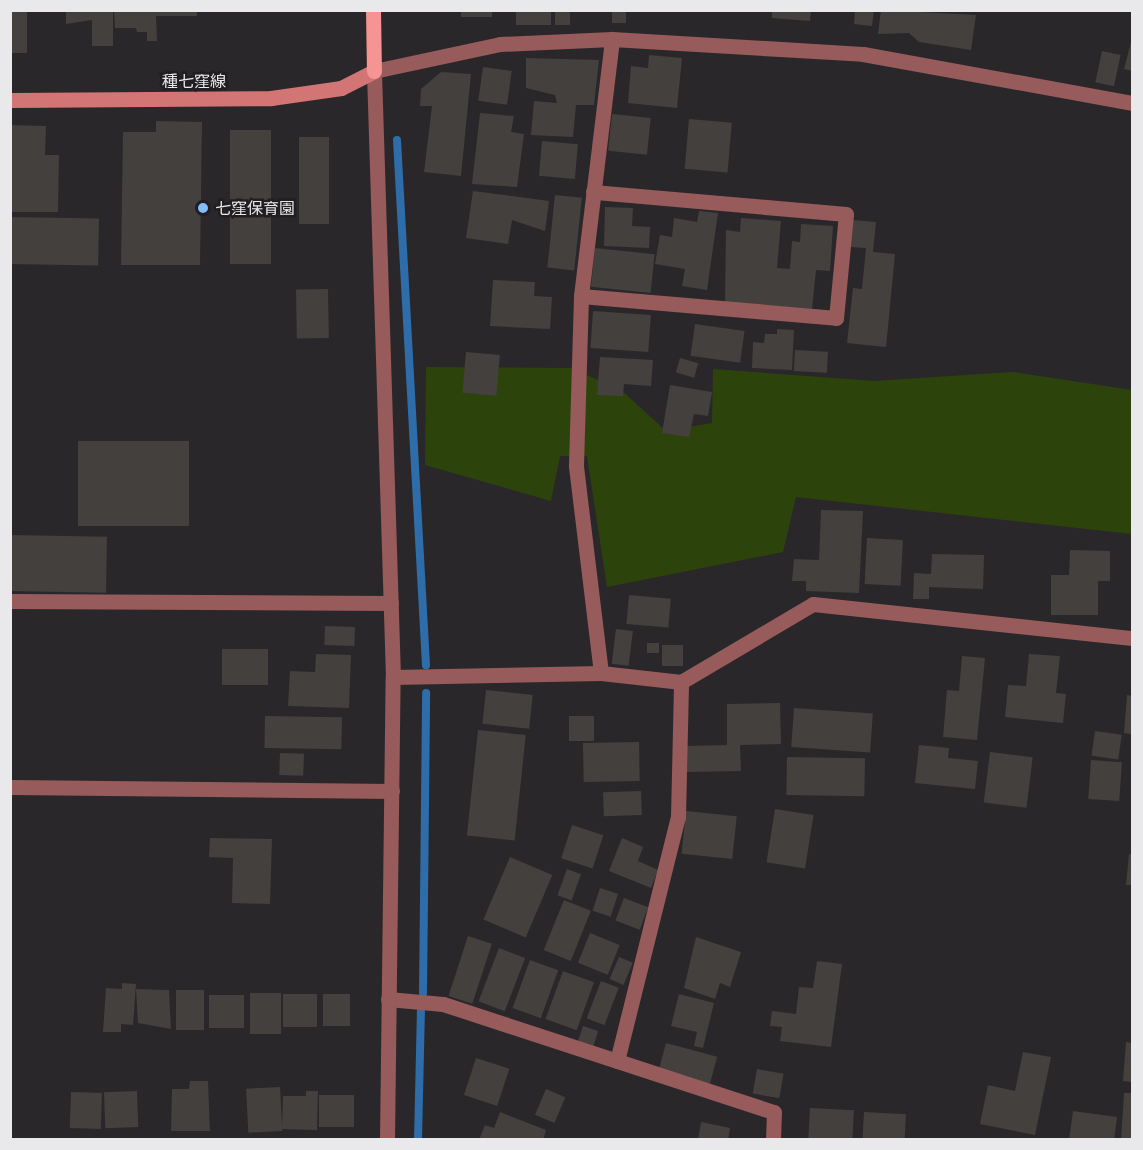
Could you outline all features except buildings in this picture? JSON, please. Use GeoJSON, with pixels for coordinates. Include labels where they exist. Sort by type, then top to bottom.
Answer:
{"type":"FeatureCollection","features":[{"type":"Feature","properties":{"kind":"main road"},"geometry":{"type":"LineString","coordinates":[[373,10],[374,71]]}},
{"type":"Feature","properties":{"kind":"main road","name":"種七窪線"},"geometry":{"type":"LineString","coordinates":[[10,100],[271,98],[341,88],[374,71]]}},
{"type":"Feature","properties":{"kind":"street"},"geometry":{"type":"LineString","coordinates":[[601,673],[576,465],[580,296],[612,39]]}},
{"type":"Feature","properties":{"kind":"street"},"geometry":{"type":"LineString","coordinates":[[387,1140],[393,677],[374,71],[500,44],[612,39],[863,54],[1132,103]]}},
{"type":"Feature","properties":{"kind":"street"},"geometry":{"type":"LineString","coordinates":[[580,296],[836,318],[846,214],[593,192]]}},
{"type":"Feature","properties":{"kind":"street"},"geometry":{"type":"LineString","coordinates":[[10,601],[391,603]]}},
{"type":"Feature","properties":{"kind":"street"},"geometry":{"type":"LineString","coordinates":[[393,677],[601,673],[681,682],[813,604],[1132,638]]}},
{"type":"Feature","properties":{"kind":"street"},"geometry":{"type":"LineString","coordinates":[[617,1061],[678,817],[681,682]]}},
{"type":"Feature","properties":{"kind":"street"},"geometry":{"type":"LineString","coordinates":[[10,787],[392,790]]}},
{"type":"Feature","properties":{"kind":"street"},"geometry":{"type":"LineString","coordinates":[[388,999],[443,1004],[774,1112],[773,1140]]}},
{"type":"Feature","properties":{"kind":"green space"},"geometry":{"type":"Polygon","coordinates":[[[426,367],[571,368],[621,390],[666,431],[712,423],[713,369],[874,381],[1012,372],[1132,390],[1132,534],[796,497],[783,552],[607,587],[587,456],[560,456],[551,501],[425,465],[426,367]]]}},
{"type":"Feature","properties":{"kind":"waterway"},"geometry":{"type":"LineString","coordinates":[[397,140],[426,665]]}},
{"type":"Feature","properties":{"kind":"waterway"},"geometry":{"type":"LineString","coordinates":[[423,993],[426,693]]}},
{"type":"Feature","properties":{"kind":"waterway"},"geometry":{"type":"LineString","coordinates":[[418,1140],[421,1011]]}},
{"type":"Feature","properties":{"kind":"place","name":"七窪保育園"},"geometry":{"type":"Point","coordinates":[203,208]}}]}
